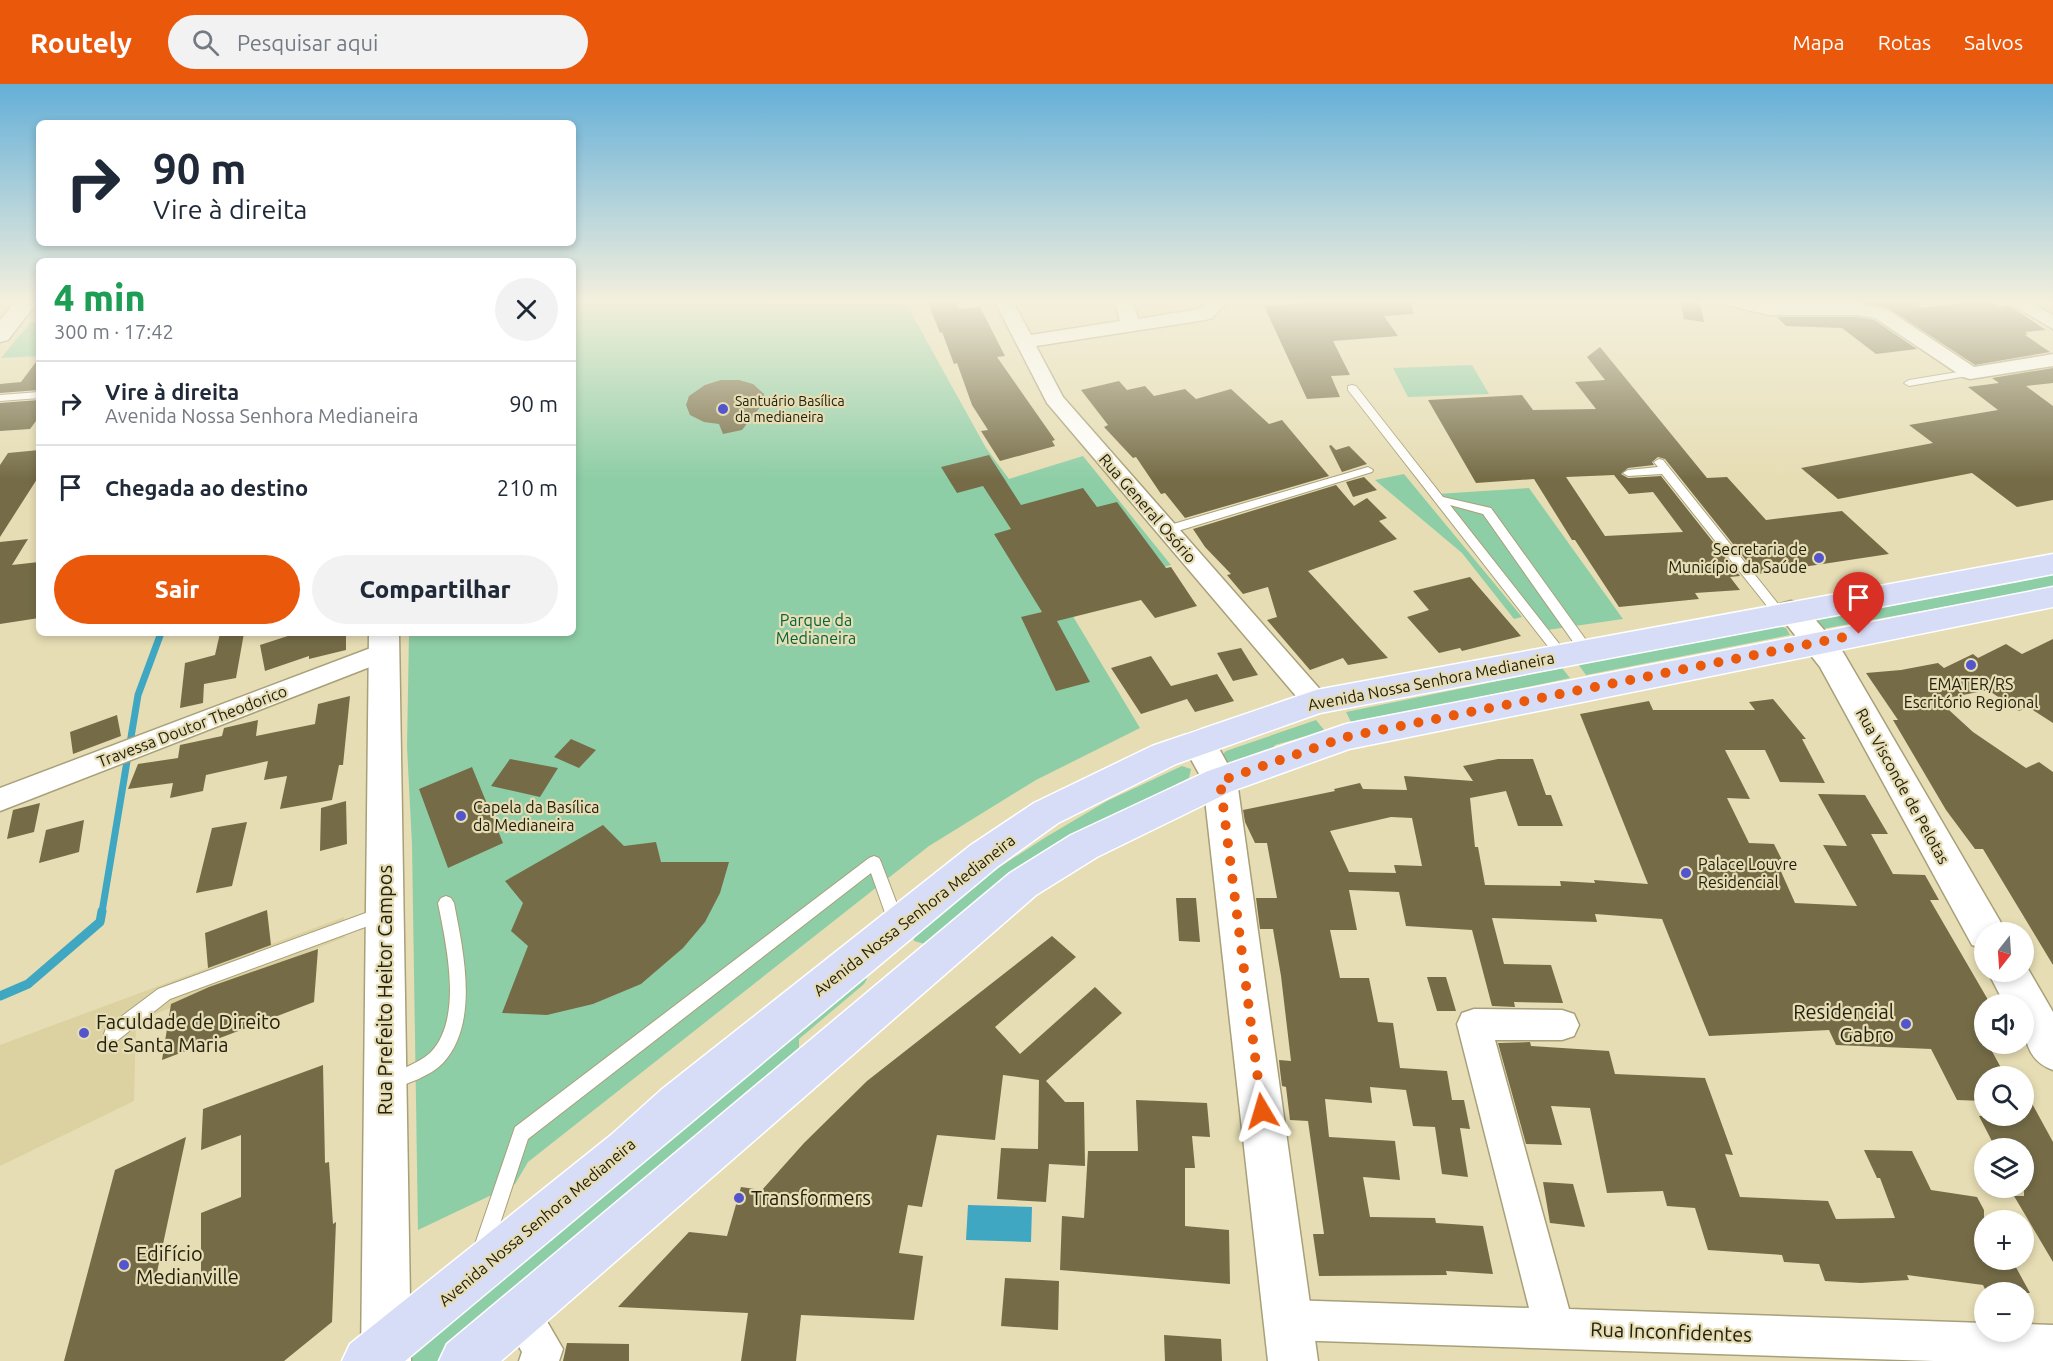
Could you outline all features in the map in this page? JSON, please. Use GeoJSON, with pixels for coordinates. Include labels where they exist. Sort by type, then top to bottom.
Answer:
{"type":"FeatureCollection","features":[{"type":"Feature","properties":{"kind":"main road","name":"Avenida Nossa Senhora Medianeira"},"geometry":{"type":"LineString","coordinates":[[380,1356],[675,1105],[984,856],[1046,813],[1164,755],[1316,702],[1785,612],[2053,564]]}},
{"type":"Feature","properties":{"kind":"main road"},"geometry":{"type":"LineString","coordinates":[[464,1361],[1023,884],[1084,846],[1220,781],[1346,737],[1816,642],[2053,597]]}},
{"type":"Feature","properties":{"kind":"main road"},"geometry":{"type":"LineString","coordinates":[[1316,702],[1346,737]]}},
{"type":"Feature","properties":{"kind":"street","name":"Rua General Osório"},"geometry":{"type":"LineString","coordinates":[[1033,360],[1054,399],[1316,702]]}},
{"type":"Feature","properties":{"kind":"street"},"geometry":{"type":"LineString","coordinates":[[1950,360],[1970,373],[2053,360]]}},
{"type":"Feature","properties":{"kind":"street","name":"Rua Visconde de Pelotas"},"geometry":{"type":"LineString","coordinates":[[1785,612],[1832,660],[1980,922]]}},
{"type":"Feature","properties":{"kind":"street","name":"Travessa Doutor Theodorico"},"geometry":{"type":"LineString","coordinates":[[0,800],[384,643]]}},
{"type":"Feature","properties":{"kind":"street","name":"Rua Prefeito Heitor Campos"},"geometry":{"type":"LineString","coordinates":[[380,1356],[386,1083],[384,643]]}},
{"type":"Feature","properties":{"kind":"street"},"geometry":{"type":"LineString","coordinates":[[1199,743],[1220,781],[1290,1340]]}},
{"type":"Feature","properties":{"kind":"street"},"geometry":{"type":"LineString","coordinates":[[2017,982],[2041,1009],[2053,1051]]}},
{"type":"Feature","properties":{"kind":"street"},"geometry":{"type":"LineString","coordinates":[[1554,1328],[1474,1024],[1562,1026]]}},
{"type":"Feature","properties":{"kind":"street"},"geometry":{"type":"LineString","coordinates":[[520,1313],[543,1349],[539,1361]]}},
{"type":"Feature","properties":{"kind":"street","name":"Rua Inconfidentes"},"geometry":{"type":"LineString","coordinates":[[1290,1340],[1554,1328],[2053,1345]]}},
{"type":"Feature","properties":{"kind":"lane"},"geometry":{"type":"LineString","coordinates":[[1909,383],[1970,373]]}},
{"type":"Feature","properties":{"kind":"lane"},"geometry":{"type":"LineString","coordinates":[[1352,388],[1439,499],[1574,652]]}},
{"type":"Feature","properties":{"kind":"lane"},"geometry":{"type":"LineString","coordinates":[[0,398],[36,395]]}},
{"type":"Feature","properties":{"kind":"lane"},"geometry":{"type":"LineString","coordinates":[[1628,473],[1662,466],[1785,612]]}},
{"type":"Feature","properties":{"kind":"lane"},"geometry":{"type":"LineString","coordinates":[[1167,530],[1368,470]]}},
{"type":"Feature","properties":{"kind":"lane"},"geometry":{"type":"LineString","coordinates":[[1439,499],[1487,511],[1574,652]]}},
{"type":"Feature","properties":{"kind":"lane"},"geometry":{"type":"LineString","coordinates":[[474,1274],[521,1133],[874,862],[898,927]]}},
{"type":"Feature","properties":{"kind":"lane"},"geometry":{"type":"LineString","coordinates":[[386,1083],[416,1072],[441,1053],[457,1012],[455,956],[446,903]]}},
{"type":"Feature","properties":{"kind":"lane"},"geometry":{"type":"LineString","coordinates":[[112,1034],[164,994],[385,913]]}},
{"type":"Feature","properties":{"kind":"shaded area","name":"Faculdade de Direito de Santa Maria"},"geometry":{"type":"Polygon","coordinates":[[[344,917],[345,937],[136,1022],[134,1101],[0,1166],[0,1045],[344,917]]]}},
{"type":"Feature","properties":{"kind":"green space","name":"Parque da Medianeira"},"geometry":{"type":"Polygon","coordinates":[[[576,360],[937,360],[986,448],[1009,479],[1083,456],[1171,565],[1062,598],[1140,728],[1036,780],[929,846],[528,1162],[515,1184],[418,1230],[412,845],[407,747],[409,636],[576,636],[576,360]]]}},
{"type":"Feature","properties":{"kind":"green space"},"geometry":{"type":"Polygon","coordinates":[[[1472,365],[1489,394],[1408,397],[1393,368],[1472,365]]]}},
{"type":"Feature","properties":{"kind":"green space"},"geometry":{"type":"Polygon","coordinates":[[[1404,474],[1522,617],[1514,619],[1462,553],[1375,480],[1404,474]]]}},
{"type":"Feature","properties":{"kind":"green space"},"geometry":{"type":"Polygon","coordinates":[[[1529,488],[1623,619],[1547,630],[1437,494],[1529,488]]]}},
{"type":"Feature","properties":{"kind":"green space"},"geometry":{"type":"Polygon","coordinates":[[[2053,575],[2053,587],[1822,629],[1812,619],[2053,575]]]}},
{"type":"Feature","properties":{"kind":"green space"},"geometry":{"type":"Polygon","coordinates":[[[1779,626],[1786,628],[1790,635],[1586,675],[1578,664],[1779,626]]]}},
{"type":"Feature","properties":{"kind":"green space"},"geometry":{"type":"Polygon","coordinates":[[[1562,668],[1570,678],[1352,724],[1346,712],[1562,668]]]}},
{"type":"Feature","properties":{"kind":"green space"},"geometry":{"type":"Polygon","coordinates":[[[1316,720],[1325,731],[1275,745],[1231,765],[1227,764],[1221,756],[1226,751],[1316,720]]]}},
{"type":"Feature","properties":{"kind":"green space"},"geometry":{"type":"Polygon","coordinates":[[[1182,766],[1191,769],[1189,778],[1114,815],[925,944],[914,941],[913,934],[917,929],[995,870],[1107,801],[1182,766]]]}},
{"type":"Feature","properties":{"kind":"green space"},"geometry":{"type":"Polygon","coordinates":[[[864,975],[867,979],[864,984],[799,1039],[799,1053],[440,1361],[409,1361],[414,1352],[864,975]]]}},
{"type":"Feature","properties":{"kind":"water"},"geometry":{"type":"Polygon","coordinates":[[[968,1205],[1032,1207],[1031,1242],[966,1240],[968,1205]]]}},
{"type":"Feature","properties":{"kind":"building"},"geometry":{"type":"Polygon","coordinates":[[[952,360],[999,360],[1055,440],[1052,441],[1055,446],[1000,461],[981,431],[988,430],[972,405],[957,363],[954,364],[952,360]]]}},
{"type":"Feature","properties":{"kind":"building"},"geometry":{"type":"Polygon","coordinates":[[[1289,360],[1342,360],[1350,375],[1331,376],[1340,397],[1307,399],[1289,360]]]}},
{"type":"Feature","properties":{"kind":"building"},"geometry":{"type":"Polygon","coordinates":[[[1589,360],[1610,360],[1707,478],[1727,477],[1766,520],[1842,511],[1889,554],[1757,574],[1665,459],[1658,457],[1652,462],[1654,465],[1628,468],[1621,474],[1628,478],[1661,476],[1740,576],[1730,577],[1740,590],[1695,593],[1699,599],[1619,607],[1575,540],[1572,540],[1534,479],[1476,483],[1428,400],[1522,395],[1533,410],[1596,409],[1575,382],[1605,380],[1589,360]],[[1614,475],[1566,477],[1605,536],[1683,532],[1653,492],[1629,494],[1614,475]]]}},
{"type":"Feature","properties":{"kind":"building"},"geometry":{"type":"Polygon","coordinates":[[[1967,360],[2006,360],[1975,365],[1967,360]]]}},
{"type":"Feature","properties":{"kind":"building"},"geometry":{"type":"Polygon","coordinates":[[[36,362],[36,390],[0,393],[0,384],[21,382],[36,362]]]}},
{"type":"Feature","properties":{"kind":"building"},"geometry":{"type":"Polygon","coordinates":[[[2053,368],[2053,383],[2026,386],[2053,406],[2053,500],[2017,507],[1972,473],[1838,499],[1801,468],[1933,443],[1909,425],[1998,410],[1968,387],[1999,383],[1992,378],[2053,368]]]}},
{"type":"Feature","properties":{"kind":"building","name":"Santuário Basílica da medianeira"},"geometry":{"type":"Polygon","coordinates":[[[721,380],[739,380],[753,384],[764,394],[764,402],[742,430],[723,434],[719,424],[704,422],[690,415],[686,405],[689,396],[705,385],[721,380]]]}},
{"type":"Feature","properties":{"kind":"building"},"geometry":{"type":"Polygon","coordinates":[[[1119,381],[1127,390],[1145,386],[1154,396],[1185,389],[1196,399],[1231,389],[1269,424],[1282,420],[1329,476],[1185,518],[1165,493],[1161,494],[1136,457],[1133,458],[1104,427],[1108,425],[1081,390],[1119,381]]]}},
{"type":"Feature","properties":{"kind":"building"},"geometry":{"type":"Polygon","coordinates":[[[36,400],[36,421],[30,429],[0,431],[0,403],[36,400]]]}},
{"type":"Feature","properties":{"kind":"building"},"geometry":{"type":"Polygon","coordinates":[[[1331,445],[1336,450],[1349,446],[1367,464],[1342,472],[1329,446],[1331,445]]]}},
{"type":"Feature","properties":{"kind":"building"},"geometry":{"type":"Polygon","coordinates":[[[36,450],[36,481],[0,537],[0,465],[8,453],[36,450]]]}},
{"type":"Feature","properties":{"kind":"building"},"geometry":{"type":"Polygon","coordinates":[[[989,455],[1021,505],[1083,488],[1097,507],[1117,502],[1166,568],[1171,567],[1197,606],[1155,618],[1141,600],[1057,621],[1090,682],[1056,691],[1021,617],[1042,612],[994,534],[1011,529],[983,486],[957,493],[941,467],[989,455]]]}},
{"type":"Feature","properties":{"kind":"building"},"geometry":{"type":"Polygon","coordinates":[[[1364,477],[1377,490],[1353,497],[1346,482],[1364,477]]]}},
{"type":"Feature","properties":{"kind":"building"},"geometry":{"type":"Polygon","coordinates":[[[1336,485],[1354,506],[1367,498],[1387,518],[1379,521],[1397,539],[1308,571],[1388,658],[1348,665],[1343,658],[1310,670],[1267,620],[1277,617],[1268,587],[1243,594],[1227,575],[1231,574],[1205,547],[1193,529],[1336,485]]]}},
{"type":"Feature","properties":{"kind":"building"},"geometry":{"type":"Polygon","coordinates":[[[28,539],[12,565],[36,562],[36,618],[0,624],[0,542],[28,539]]]}},
{"type":"Feature","properties":{"kind":"building"},"geometry":{"type":"Polygon","coordinates":[[[1470,577],[1521,636],[1462,651],[1460,648],[1439,653],[1407,617],[1429,610],[1413,591],[1470,577]]]}},
{"type":"Feature","properties":{"kind":"building"},"geometry":{"type":"Polygon","coordinates":[[[219,636],[243,636],[236,678],[204,684],[203,703],[180,708],[185,663],[215,655],[219,636]]]}},
{"type":"Feature","properties":{"kind":"building"},"geometry":{"type":"Polygon","coordinates":[[[288,636],[346,636],[346,650],[309,659],[309,656],[265,671],[260,645],[288,636]]]}},
{"type":"Feature","properties":{"kind":"building"},"geometry":{"type":"Polygon","coordinates":[[[2053,639],[2053,723],[2028,707],[2019,711],[1988,690],[1938,700],[1973,732],[2026,768],[2039,762],[2053,772],[2053,965],[2034,934],[2034,922],[2027,922],[1983,849],[1975,849],[1946,810],[1893,720],[1898,720],[1866,673],[1901,670],[1938,663],[1944,668],[1973,654],[1978,658],[2006,644],[2022,654],[2053,639]]]}},
{"type":"Feature","properties":{"kind":"building"},"geometry":{"type":"Polygon","coordinates":[[[1241,648],[1258,675],[1233,681],[1217,653],[1241,648]]]}},
{"type":"Feature","properties":{"kind":"building"},"geometry":{"type":"Polygon","coordinates":[[[1151,656],[1171,686],[1217,674],[1234,701],[1195,712],[1187,699],[1141,714],[1111,668],[1151,656]]]}},
{"type":"Feature","properties":{"kind":"building"},"geometry":{"type":"Polygon","coordinates":[[[350,696],[343,765],[339,765],[332,800],[280,809],[287,776],[264,780],[268,761],[206,775],[203,791],[170,798],[173,783],[128,789],[138,764],[178,758],[180,745],[222,736],[224,728],[258,720],[256,736],[315,724],[318,704],[350,696]]]}},
{"type":"Feature","properties":{"kind":"building"},"geometry":{"type":"Polygon","coordinates":[[[1773,699],[1806,739],[1802,739],[1825,783],[1780,782],[1765,750],[1725,750],[1750,799],[1727,798],[1749,843],[1774,844],[1786,868],[1779,867],[1795,903],[1857,906],[1823,845],[1847,846],[1818,794],[1865,795],[1888,834],[1871,834],[1893,874],[1925,875],[1939,900],[1930,900],[1974,976],[1974,982],[1978,982],[1985,994],[1974,994],[1974,1054],[1993,1054],[2000,1066],[1974,1066],[1974,1101],[1957,1100],[1931,1049],[1836,1045],[1829,1030],[1709,1036],[1662,919],[1595,914],[1597,922],[1492,918],[1504,964],[1551,965],[1563,1003],[1514,1002],[1515,1007],[1492,1006],[1472,930],[1406,926],[1399,892],[1349,890],[1357,930],[1330,930],[1340,978],[1369,978],[1378,1022],[1393,1023],[1400,1068],[1447,1071],[1452,1100],[1464,1100],[1470,1129],[1460,1128],[1468,1177],[1442,1174],[1435,1127],[1413,1126],[1406,1090],[1370,1087],[1372,1103],[1325,1099],[1329,1137],[1395,1141],[1400,1180],[1363,1177],[1370,1217],[1435,1218],[1436,1223],[1483,1226],[1493,1274],[1446,1271],[1447,1275],[1319,1276],[1313,1234],[1324,1234],[1308,1121],[1290,1120],[1286,1087],[1282,1086],[1279,1060],[1291,1061],[1281,976],[1273,929],[1260,929],[1256,898],[1277,898],[1267,843],[1255,843],[1245,822],[1243,810],[1335,791],[1334,789],[1360,783],[1363,789],[1407,790],[1404,776],[1473,781],[1463,766],[1498,759],[1533,759],[1546,795],[1551,795],[1563,826],[1518,826],[1506,791],[1470,798],[1475,847],[1478,847],[1485,885],[1561,886],[1560,881],[1595,883],[1594,880],[1648,884],[1580,714],[1649,701],[1653,710],[1755,710],[1749,702],[1773,699]],[[1391,817],[1330,831],[1349,872],[1396,873],[1394,865],[1422,866],[1412,818],[1391,817]]]}},
{"type":"Feature","properties":{"kind":"building"},"geometry":{"type":"Polygon","coordinates":[[[117,715],[121,736],[73,754],[70,732],[117,715]]]}},
{"type":"Feature","properties":{"kind":"building"},"geometry":{"type":"Polygon","coordinates":[[[571,739],[596,750],[579,768],[554,757],[571,739]]]}},
{"type":"Feature","properties":{"kind":"building"},"geometry":{"type":"Polygon","coordinates":[[[510,759],[558,768],[540,797],[491,786],[510,759]]]}},
{"type":"Feature","properties":{"kind":"building","name":"Capela da Basílica da Medianeira"},"geometry":{"type":"Polygon","coordinates":[[[472,767],[503,843],[448,868],[419,789],[472,767]]]}},
{"type":"Feature","properties":{"kind":"building"},"geometry":{"type":"Polygon","coordinates":[[[346,801],[347,844],[320,851],[321,808],[346,801]]]}},
{"type":"Feature","properties":{"kind":"building"},"geometry":{"type":"Polygon","coordinates":[[[40,803],[34,832],[7,839],[13,810],[40,803]]]}},
{"type":"Feature","properties":{"kind":"building"},"geometry":{"type":"Polygon","coordinates":[[[84,820],[79,852],[39,863],[46,830],[84,820]]]}},
{"type":"Feature","properties":{"kind":"building"},"geometry":{"type":"Polygon","coordinates":[[[247,822],[232,886],[196,893],[212,828],[247,822]]]}},
{"type":"Feature","properties":{"kind":"building"},"geometry":{"type":"Polygon","coordinates":[[[603,825],[624,846],[656,842],[661,862],[729,862],[720,893],[705,922],[683,948],[641,984],[593,1004],[547,1015],[502,1013],[528,946],[511,931],[523,903],[505,881],[603,825]]]}},
{"type":"Feature","properties":{"kind":"building"},"geometry":{"type":"Polygon","coordinates":[[[1176,898],[1196,898],[1200,942],[1179,941],[1176,898]]]}},
{"type":"Feature","properties":{"kind":"building"},"geometry":{"type":"Polygon","coordinates":[[[267,910],[271,945],[208,968],[205,933],[267,910]]]}},
{"type":"Feature","properties":{"kind":"building"},"geometry":{"type":"Polygon","coordinates":[[[1052,936],[1076,957],[995,1027],[1020,1054],[1095,987],[1122,1013],[1046,1081],[1065,1102],[1084,1102],[1085,1166],[1049,1164],[1046,1202],[997,1199],[1001,1148],[1038,1149],[1039,1080],[1003,1075],[995,1140],[937,1135],[922,1207],[908,1205],[899,1253],[923,1256],[914,1320],[801,1315],[796,1361],[741,1361],[748,1313],[618,1307],[689,1232],[727,1236],[741,1187],[762,1190],[804,1143],[867,1081],[1052,936]]]}},
{"type":"Feature","properties":{"kind":"building"},"geometry":{"type":"Polygon","coordinates":[[[318,949],[314,1002],[162,1060],[171,1004],[209,987],[318,949]]]}},
{"type":"Feature","properties":{"kind":"building"},"geometry":{"type":"Polygon","coordinates":[[[1427,977],[1446,977],[1456,1011],[1437,1011],[1427,977]]]}},
{"type":"Feature","properties":{"kind":"building"},"geometry":{"type":"Polygon","coordinates":[[[1530,1042],[1531,1046],[1609,1051],[1615,1074],[1705,1078],[1733,1155],[1725,1154],[1740,1197],[1828,1201],[1836,1219],[1895,1218],[1880,1178],[1877,1178],[1864,1150],[1912,1151],[1931,1190],[1974,1197],[1978,1198],[1984,1210],[1974,1210],[1974,1270],[2017,1270],[2024,1282],[1974,1282],[1974,1284],[1907,1275],[1909,1280],[1861,1283],[1825,1281],[1819,1264],[1784,1262],[1782,1255],[1708,1250],[1695,1208],[1667,1206],[1663,1191],[1607,1193],[1590,1108],[1551,1106],[1562,1145],[1526,1144],[1498,1043],[1530,1042]]]}},
{"type":"Feature","properties":{"kind":"building"},"geometry":{"type":"Polygon","coordinates":[[[323,1065],[325,1163],[329,1162],[333,1224],[336,1222],[332,1322],[284,1361],[64,1361],[115,1170],[186,1137],[154,1286],[201,1274],[201,1213],[241,1197],[241,1135],[201,1150],[203,1109],[323,1065]]]}},
{"type":"Feature","properties":{"kind":"building"},"geometry":{"type":"Polygon","coordinates":[[[1136,1100],[1207,1103],[1210,1137],[1192,1136],[1195,1168],[1185,1168],[1185,1226],[1229,1230],[1230,1284],[1060,1270],[1062,1216],[1084,1218],[1088,1151],[1138,1151],[1136,1100]]]}},
{"type":"Feature","properties":{"kind":"building"},"geometry":{"type":"Polygon","coordinates":[[[2034,1107],[2053,1142],[2053,1262],[2034,1230],[2034,1210],[2022,1210],[2015,1198],[2034,1198],[2034,1138],[1990,1138],[1984,1126],[2034,1126],[2034,1107]]]}},
{"type":"Feature","properties":{"kind":"building"},"geometry":{"type":"Polygon","coordinates":[[[1543,1182],[1573,1184],[1585,1227],[1550,1223],[1543,1182]]]}},
{"type":"Feature","properties":{"kind":"building"},"geometry":{"type":"Polygon","coordinates":[[[1005,1278],[1059,1281],[1058,1330],[1001,1326],[1005,1278]]]}},
{"type":"Feature","properties":{"kind":"building"},"geometry":{"type":"Polygon","coordinates":[[[1164,1335],[1221,1339],[1222,1361],[1165,1361],[1164,1335]]]}},
{"type":"Feature","properties":{"kind":"building"},"geometry":{"type":"Polygon","coordinates":[[[567,1343],[629,1344],[629,1361],[563,1361],[567,1343]]]}},
{"type":"Feature","properties":{"kind":"waterway"},"geometry":{"type":"LineString","coordinates":[[102,912],[138,695],[160,636]]}},
{"type":"Feature","properties":{"kind":"waterway"},"geometry":{"type":"LineString","coordinates":[[0,996],[28,984],[100,922],[102,911]]}},
{"type":"Feature","properties":{"kind":"place","name":"Santuário Basílica da medianeira"},"geometry":{"type":"Point","coordinates":[723,409]}},
{"type":"Feature","properties":{"kind":"place","name":"Secretaria de Município da Saúde"},"geometry":{"type":"Point","coordinates":[1819,558]}},
{"type":"Feature","properties":{"kind":"place","name":"EMATER/RS Escritório Regional"},"geometry":{"type":"Point","coordinates":[1971,665]}},
{"type":"Feature","properties":{"kind":"place","name":"Capela da Basílica da Medianeira"},"geometry":{"type":"Point","coordinates":[461,816]}},
{"type":"Feature","properties":{"kind":"place","name":"Palace Louvre Residencial"},"geometry":{"type":"Point","coordinates":[1686,873]}},
{"type":"Feature","properties":{"kind":"place","name":"Residencial Gabro"},"geometry":{"type":"Point","coordinates":[1906,1024]}},
{"type":"Feature","properties":{"kind":"place","name":"Faculdade de Direito de Santa Maria"},"geometry":{"type":"Point","coordinates":[84,1033]}},
{"type":"Feature","properties":{"kind":"place","name":"Transformers"},"geometry":{"type":"Point","coordinates":[739,1198]}},
{"type":"Feature","properties":{"kind":"place","name":"Edifício Medianville"},"geometry":{"type":"Point","coordinates":[124,1265]}},
{"type":"Feature","properties":{"kind":"route"},"geometry":{"type":"LineString","coordinates":[[1262,1111],[1220,781],[1346,737],[1859,634]]}}]}
